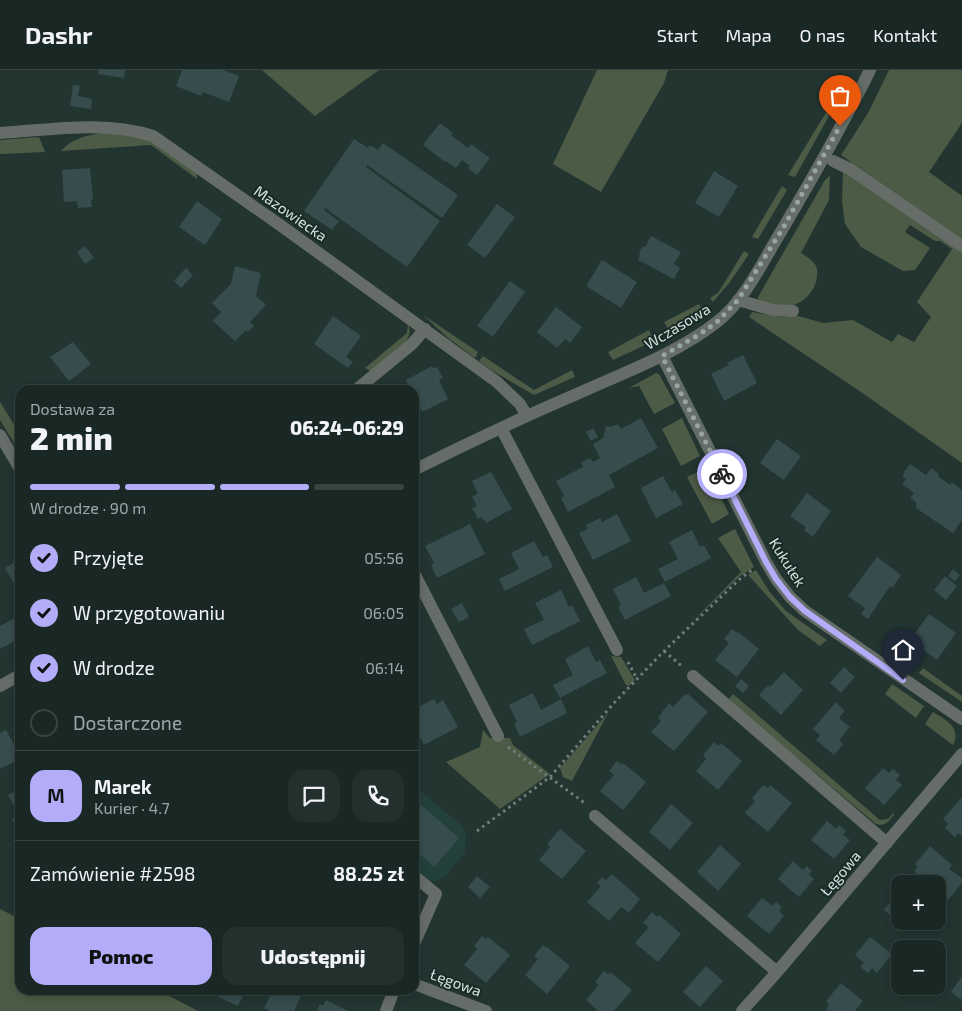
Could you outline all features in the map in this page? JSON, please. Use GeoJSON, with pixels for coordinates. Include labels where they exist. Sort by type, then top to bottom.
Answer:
{"type":"FeatureCollection","features":[{"type":"Feature","properties":{"kind":"street","name":"Wczasowa"},"geometry":{"type":"LineString","coordinates":[[419,468],[527,416],[662,356],[717,322],[738,300],[828,158],[870,70]]}},
{"type":"Feature","properties":{"kind":"street","name":"Mazowiecka"},"geometry":{"type":"LineString","coordinates":[[0,133],[108,128],[138,131],[153,136],[497,382],[520,404],[527,416]]}},
{"type":"Feature","properties":{"kind":"street"},"geometry":{"type":"LineString","coordinates":[[828,158],[836,175]]}},
{"type":"Feature","properties":{"kind":"street"},"geometry":{"type":"LineString","coordinates":[[828,158],[850,169],[962,246]]}},
{"type":"Feature","properties":{"kind":"street"},"geometry":{"type":"LineString","coordinates":[[738,300],[774,310],[794,311]]}},
{"type":"Feature","properties":{"kind":"street"},"geometry":{"type":"LineString","coordinates":[[362,385],[412,344],[425,330]]}},
{"type":"Feature","properties":{"kind":"street","name":"Kukułek"},"geometry":{"type":"LineString","coordinates":[[662,356],[766,562],[790,597],[805,611],[962,719]]}},
{"type":"Feature","properties":{"kind":"street"},"geometry":{"type":"LineString","coordinates":[[501,428],[617,650]]}},
{"type":"Feature","properties":{"kind":"street"},"geometry":{"type":"LineString","coordinates":[[0,435],[15,461]]}},
{"type":"Feature","properties":{"kind":"street"},"geometry":{"type":"LineString","coordinates":[[419,583],[498,736]]}},
{"type":"Feature","properties":{"kind":"street"},"geometry":{"type":"LineString","coordinates":[[693,676],[887,843]]}},
{"type":"Feature","properties":{"kind":"street"},"geometry":{"type":"LineString","coordinates":[[0,686],[15,677]]}},
{"type":"Feature","properties":{"kind":"street","name":"Łęgowa"},"geometry":{"type":"LineString","coordinates":[[742,1011],[778,972],[962,754]]}},
{"type":"Feature","properties":{"kind":"street"},"geometry":{"type":"LineString","coordinates":[[595,816],[778,972]]}},
{"type":"Feature","properties":{"kind":"street"},"geometry":{"type":"LineString","coordinates":[[419,880],[436,894],[419,933]]}},
{"type":"Feature","properties":{"kind":"street","name":"Łęgowa"},"geometry":{"type":"LineString","coordinates":[[419,986],[486,1011]]}},
{"type":"Feature","properties":{"kind":"street"},"geometry":{"type":"LineString","coordinates":[[386,1011],[392,995]]}},
{"type":"Feature","properties":{"kind":"path"},"geometry":{"type":"LineString","coordinates":[[477,830],[550,777],[613,704],[664,651],[742,577],[766,562]]}},
{"type":"Feature","properties":{"kind":"path"},"geometry":{"type":"LineString","coordinates":[[664,651],[693,676]]}},
{"type":"Feature","properties":{"kind":"path"},"geometry":{"type":"LineString","coordinates":[[498,736],[510,750],[550,777],[591,809],[595,816]]}},
{"type":"Feature","properties":{"kind":"shaded area"},"geometry":{"type":"Polygon","coordinates":[[[262,70],[379,70],[315,116],[262,70]]]}},
{"type":"Feature","properties":{"kind":"shaded area"},"geometry":{"type":"Polygon","coordinates":[[[597,70],[668,70],[664,83],[601,192],[553,164],[597,70]]]}},
{"type":"Feature","properties":{"kind":"shaded area"},"geometry":{"type":"Polygon","coordinates":[[[889,70],[962,70],[962,123],[929,172],[962,196],[962,240],[841,155],[868,113],[889,70]]]}},
{"type":"Feature","properties":{"kind":"shaded area"},"geometry":{"type":"Polygon","coordinates":[[[827,111],[829,116],[795,177],[788,175],[827,111]]]}},
{"type":"Feature","properties":{"kind":"shaded area"},"geometry":{"type":"Polygon","coordinates":[[[100,133],[142,138],[154,143],[167,150],[197,173],[197,179],[151,145],[61,151],[74,141],[100,133]]]}},
{"type":"Feature","properties":{"kind":"shaded area"},"geometry":{"type":"Polygon","coordinates":[[[39,137],[45,152],[0,154],[0,140],[39,137]]]}},
{"type":"Feature","properties":{"kind":"shaded area"},"geometry":{"type":"Polygon","coordinates":[[[843,173],[849,173],[962,252],[962,463],[749,317],[752,312],[782,317],[795,315],[823,323],[853,320],[892,342],[898,334],[914,342],[931,317],[917,302],[952,249],[910,225],[905,232],[930,248],[915,270],[903,271],[861,247],[845,224],[842,201],[843,173]]]}},
{"type":"Feature","properties":{"kind":"shaded area"},"geometry":{"type":"Polygon","coordinates":[[[830,176],[829,200],[801,253],[813,262],[817,269],[816,281],[811,292],[803,300],[793,305],[758,301],[758,297],[825,180],[830,176]]]}},
{"type":"Feature","properties":{"kind":"shaded area"},"geometry":{"type":"Polygon","coordinates":[[[782,186],[787,190],[758,239],[752,237],[782,186]]]}},
{"type":"Feature","properties":{"kind":"shaded area"},"geometry":{"type":"Polygon","coordinates":[[[744,251],[749,254],[730,282],[713,302],[710,298],[718,293],[744,251]]]}},
{"type":"Feature","properties":{"kind":"shaded area"},"geometry":{"type":"Polygon","coordinates":[[[699,304],[703,311],[670,332],[664,322],[699,304]]]}},
{"type":"Feature","properties":{"kind":"shaded area"},"geometry":{"type":"Polygon","coordinates":[[[423,315],[478,352],[475,358],[448,338],[423,315]]]}},
{"type":"Feature","properties":{"kind":"shaded area"},"geometry":{"type":"Polygon","coordinates":[[[408,324],[410,331],[404,345],[372,372],[365,368],[407,333],[408,324]]]}},
{"type":"Feature","properties":{"kind":"shaded area"},"geometry":{"type":"Polygon","coordinates":[[[649,330],[654,341],[613,360],[608,352],[649,330]]]}},
{"type":"Feature","properties":{"kind":"shaded area"},"geometry":{"type":"Polygon","coordinates":[[[483,356],[534,390],[572,370],[575,377],[534,395],[479,361],[483,356]]]}},
{"type":"Feature","properties":{"kind":"shaded area"},"geometry":{"type":"Polygon","coordinates":[[[656,373],[659,374],[675,403],[654,414],[639,386],[629,388],[656,373]]]}},
{"type":"Feature","properties":{"kind":"shaded area"},"geometry":{"type":"Polygon","coordinates":[[[0,402],[15,426],[15,445],[0,420],[0,402]]]}},
{"type":"Feature","properties":{"kind":"shaded area"},"geometry":{"type":"Polygon","coordinates":[[[682,418],[700,456],[681,466],[662,429],[682,418]]]}},
{"type":"Feature","properties":{"kind":"shaded area"},"geometry":{"type":"Polygon","coordinates":[[[706,468],[729,514],[712,524],[687,477],[706,468]]]}},
{"type":"Feature","properties":{"kind":"shaded area"},"geometry":{"type":"Polygon","coordinates":[[[735,529],[754,567],[740,576],[688,626],[741,572],[718,538],[735,529]]]}},
{"type":"Feature","properties":{"kind":"shaded area"},"geometry":{"type":"Polygon","coordinates":[[[756,570],[769,591],[786,611],[827,640],[820,646],[798,630],[748,575],[756,570]]]}},
{"type":"Feature","properties":{"kind":"shaded area"},"geometry":{"type":"Polygon","coordinates":[[[611,656],[621,657],[635,680],[629,686],[626,685],[611,656]]]}},
{"type":"Feature","properties":{"kind":"shaded area"},"geometry":{"type":"Polygon","coordinates":[[[923,668],[962,696],[962,702],[919,673],[923,668]]]}},
{"type":"Feature","properties":{"kind":"shaded area"},"geometry":{"type":"Polygon","coordinates":[[[892,684],[924,706],[916,718],[885,694],[892,684]]]}},
{"type":"Feature","properties":{"kind":"shaded area"},"geometry":{"type":"Polygon","coordinates":[[[733,694],[880,820],[888,819],[893,813],[894,815],[884,824],[876,824],[728,700],[733,694]]]}},
{"type":"Feature","properties":{"kind":"shaded area"},"geometry":{"type":"Polygon","coordinates":[[[933,712],[947,721],[954,729],[956,734],[953,745],[925,724],[933,712]]]}},
{"type":"Feature","properties":{"kind":"shaded area"},"geometry":{"type":"Polygon","coordinates":[[[608,713],[572,781],[563,777],[560,768],[608,713]]]}},
{"type":"Feature","properties":{"kind":"shaded area"},"geometry":{"type":"Polygon","coordinates":[[[483,730],[490,738],[510,738],[513,745],[550,774],[500,809],[446,762],[480,747],[483,730]]]}},
{"type":"Feature","properties":{"kind":"shaded area"},"geometry":{"type":"Polygon","coordinates":[[[419,792],[423,793],[462,826],[466,834],[465,852],[446,875],[439,880],[428,882],[419,874],[419,792]]]}},
{"type":"Feature","properties":{"kind":"shaded area"},"geometry":{"type":"Polygon","coordinates":[[[0,909],[15,916],[15,995],[168,995],[198,1011],[0,1011],[0,909]]]}},
{"type":"Feature","properties":{"kind":"building"},"geometry":{"type":"Polygon","coordinates":[[[99,70],[125,70],[124,78],[98,74],[99,70]]]}},
{"type":"Feature","properties":{"kind":"building"},"geometry":{"type":"Polygon","coordinates":[[[182,70],[223,70],[239,76],[229,102],[203,92],[201,96],[176,86],[182,70]]]}},
{"type":"Feature","properties":{"kind":"building"},"geometry":{"type":"Polygon","coordinates":[[[73,85],[80,86],[78,96],[92,99],[91,109],[70,106],[73,85]]]}},
{"type":"Feature","properties":{"kind":"building"},"geometry":{"type":"Polygon","coordinates":[[[440,123],[453,133],[451,135],[468,148],[471,144],[490,158],[477,175],[462,160],[456,168],[423,145],[440,123]]]}},
{"type":"Feature","properties":{"kind":"building"},"geometry":{"type":"Polygon","coordinates":[[[354,139],[368,148],[370,145],[378,150],[383,143],[458,195],[442,218],[367,165],[366,167],[440,221],[407,267],[325,208],[324,210],[339,221],[332,230],[304,211],[354,139]]]}},
{"type":"Feature","properties":{"kind":"building"},"geometry":{"type":"Polygon","coordinates":[[[90,168],[92,207],[78,208],[77,201],[64,202],[62,170],[90,168]]]}},
{"type":"Feature","properties":{"kind":"building"},"geometry":{"type":"Polygon","coordinates":[[[714,171],[738,186],[719,217],[695,203],[714,171]]]}},
{"type":"Feature","properties":{"kind":"building"},"geometry":{"type":"Polygon","coordinates":[[[197,201],[222,219],[205,245],[179,227],[197,201]]]}},
{"type":"Feature","properties":{"kind":"building"},"geometry":{"type":"Polygon","coordinates":[[[497,204],[515,217],[485,258],[467,245],[497,204]]]}},
{"type":"Feature","properties":{"kind":"building"},"geometry":{"type":"Polygon","coordinates":[[[651,236],[681,252],[674,264],[680,268],[674,279],[638,260],[642,247],[646,246],[651,236]]]}},
{"type":"Feature","properties":{"kind":"building"},"geometry":{"type":"Polygon","coordinates":[[[85,246],[94,258],[85,264],[77,252],[85,246]]]}},
{"type":"Feature","properties":{"kind":"building"},"geometry":{"type":"Polygon","coordinates":[[[602,260],[637,282],[621,308],[586,286],[602,260]]]}},
{"type":"Feature","properties":{"kind":"building"},"geometry":{"type":"Polygon","coordinates":[[[235,266],[261,273],[256,296],[266,305],[250,322],[254,326],[248,332],[246,330],[235,341],[213,321],[221,312],[212,303],[231,284],[235,266]]]}},
{"type":"Feature","properties":{"kind":"building"},"geometry":{"type":"Polygon","coordinates":[[[186,268],[193,275],[181,288],[174,281],[186,268]]]}},
{"type":"Feature","properties":{"kind":"building"},"geometry":{"type":"Polygon","coordinates":[[[510,281],[525,292],[493,337],[477,326],[510,281]]]}},
{"type":"Feature","properties":{"kind":"building"},"geometry":{"type":"Polygon","coordinates":[[[556,307],[582,327],[570,343],[565,339],[557,348],[537,332],[556,307]]]}},
{"type":"Feature","properties":{"kind":"building"},"geometry":{"type":"Polygon","coordinates":[[[333,316],[361,336],[346,357],[353,362],[348,368],[314,344],[333,316]]]}},
{"type":"Feature","properties":{"kind":"building"},"geometry":{"type":"Polygon","coordinates":[[[73,342],[91,364],[69,381],[50,357],[73,342]]]}},
{"type":"Feature","properties":{"kind":"building"},"geometry":{"type":"Polygon","coordinates":[[[743,355],[757,383],[724,401],[711,374],[743,355]]]}},
{"type":"Feature","properties":{"kind":"building"},"geometry":{"type":"Polygon","coordinates":[[[432,366],[433,368],[437,367],[443,378],[439,380],[448,399],[422,412],[419,406],[419,385],[408,385],[406,380],[432,366]]]}},
{"type":"Feature","properties":{"kind":"building"},"geometry":{"type":"Polygon","coordinates":[[[641,418],[658,448],[609,475],[615,487],[568,512],[561,498],[564,496],[556,481],[583,467],[581,463],[590,458],[593,462],[600,458],[593,444],[603,438],[606,426],[611,427],[618,424],[621,429],[641,418]]]}},
{"type":"Feature","properties":{"kind":"building"},"geometry":{"type":"Polygon","coordinates":[[[593,428],[598,437],[591,441],[586,432],[593,428]]]}},
{"type":"Feature","properties":{"kind":"building"},"geometry":{"type":"Polygon","coordinates":[[[777,439],[801,456],[784,480],[760,463],[777,439]]]}},
{"type":"Feature","properties":{"kind":"building"},"geometry":{"type":"Polygon","coordinates":[[[910,464],[926,475],[931,468],[950,485],[952,482],[962,490],[962,520],[953,533],[916,508],[916,502],[910,498],[914,493],[902,484],[906,479],[903,477],[904,472],[910,464]]]}},
{"type":"Feature","properties":{"kind":"building"},"geometry":{"type":"Polygon","coordinates":[[[491,472],[512,509],[486,523],[486,520],[484,521],[482,517],[478,519],[472,508],[477,506],[472,497],[478,493],[472,481],[491,472]]]}},
{"type":"Feature","properties":{"kind":"building"},"geometry":{"type":"Polygon","coordinates":[[[663,476],[672,492],[675,490],[683,504],[656,518],[641,488],[663,476]]]}},
{"type":"Feature","properties":{"kind":"building"},"geometry":{"type":"Polygon","coordinates":[[[807,493],[831,511],[813,537],[804,530],[806,527],[790,516],[807,493]]]}},
{"type":"Feature","properties":{"kind":"building"},"geometry":{"type":"Polygon","coordinates":[[[617,514],[631,541],[593,560],[579,533],[588,529],[586,525],[600,518],[602,522],[617,514]]]}},
{"type":"Feature","properties":{"kind":"building"},"geometry":{"type":"Polygon","coordinates":[[[470,524],[485,554],[437,578],[431,565],[434,563],[425,546],[470,524]]]}},
{"type":"Feature","properties":{"kind":"building"},"geometry":{"type":"Polygon","coordinates":[[[692,530],[700,547],[704,545],[711,558],[665,582],[658,569],[678,559],[669,542],[692,530]]]}},
{"type":"Feature","properties":{"kind":"building"},"geometry":{"type":"Polygon","coordinates":[[[534,541],[543,557],[547,555],[553,567],[505,591],[499,579],[519,569],[511,553],[534,541]]]}},
{"type":"Feature","properties":{"kind":"building"},"geometry":{"type":"Polygon","coordinates":[[[877,557],[901,575],[892,588],[890,586],[868,619],[861,614],[865,608],[848,596],[877,557]]]}},
{"type":"Feature","properties":{"kind":"building"},"geometry":{"type":"Polygon","coordinates":[[[15,562],[15,585],[5,568],[15,562]]]}},
{"type":"Feature","properties":{"kind":"building"},"geometry":{"type":"Polygon","coordinates":[[[953,569],[960,575],[955,581],[948,576],[953,569]]]}},
{"type":"Feature","properties":{"kind":"building"},"geometry":{"type":"Polygon","coordinates":[[[945,576],[957,586],[946,600],[934,590],[945,576]]]}},
{"type":"Feature","properties":{"kind":"building"},"geometry":{"type":"Polygon","coordinates":[[[636,577],[644,593],[664,583],[671,596],[625,620],[618,607],[621,605],[613,589],[636,577]]]}},
{"type":"Feature","properties":{"kind":"building"},"geometry":{"type":"Polygon","coordinates":[[[561,590],[569,607],[573,607],[580,621],[532,645],[524,629],[544,620],[535,603],[561,590]]]}},
{"type":"Feature","properties":{"kind":"building"},"geometry":{"type":"Polygon","coordinates":[[[462,603],[469,617],[459,622],[451,609],[462,603]]]}},
{"type":"Feature","properties":{"kind":"building"},"geometry":{"type":"Polygon","coordinates":[[[929,614],[956,633],[937,660],[910,640],[929,614]]]}},
{"type":"Feature","properties":{"kind":"building"},"geometry":{"type":"Polygon","coordinates":[[[15,618],[15,641],[0,649],[0,626],[15,618]]]}},
{"type":"Feature","properties":{"kind":"building"},"geometry":{"type":"Polygon","coordinates":[[[732,629],[759,649],[737,677],[715,660],[729,643],[724,639],[732,629]]]}},
{"type":"Feature","properties":{"kind":"building"},"geometry":{"type":"Polygon","coordinates":[[[588,646],[596,662],[600,660],[607,673],[560,698],[553,685],[573,675],[565,659],[588,646]]]}},
{"type":"Feature","properties":{"kind":"building"},"geometry":{"type":"Polygon","coordinates":[[[844,667],[855,677],[841,693],[830,683],[844,667]]]}},
{"type":"Feature","properties":{"kind":"building"},"geometry":{"type":"Polygon","coordinates":[[[784,672],[803,690],[781,715],[759,695],[768,685],[770,687],[784,672]]]}},
{"type":"Feature","properties":{"kind":"building"},"geometry":{"type":"Polygon","coordinates":[[[741,679],[749,686],[743,693],[735,686],[741,679]]]}},
{"type":"Feature","properties":{"kind":"building"},"geometry":{"type":"Polygon","coordinates":[[[533,693],[541,710],[561,699],[567,713],[520,737],[514,724],[517,722],[509,705],[533,693]]]}},
{"type":"Feature","properties":{"kind":"building"},"geometry":{"type":"Polygon","coordinates":[[[688,694],[708,712],[674,751],[651,732],[661,721],[658,718],[669,703],[673,707],[683,696],[688,694]]]}},
{"type":"Feature","properties":{"kind":"building"},"geometry":{"type":"Polygon","coordinates":[[[434,699],[437,704],[443,700],[458,727],[424,745],[419,735],[419,706],[434,699]]]}},
{"type":"Feature","properties":{"kind":"building"},"geometry":{"type":"Polygon","coordinates":[[[836,702],[845,711],[839,718],[850,727],[839,740],[843,744],[834,755],[816,740],[820,735],[813,729],[836,702]]]}},
{"type":"Feature","properties":{"kind":"building"},"geometry":{"type":"Polygon","coordinates":[[[6,730],[15,746],[15,762],[0,769],[0,733],[6,730]]]}},
{"type":"Feature","properties":{"kind":"building"},"geometry":{"type":"Polygon","coordinates":[[[714,742],[718,746],[721,743],[742,761],[718,790],[696,771],[706,759],[703,755],[714,742]]]}},
{"type":"Feature","properties":{"kind":"building"},"geometry":{"type":"Polygon","coordinates":[[[617,761],[622,765],[623,763],[646,782],[623,810],[600,791],[614,775],[609,771],[617,761]]]}},
{"type":"Feature","properties":{"kind":"building"},"geometry":{"type":"Polygon","coordinates":[[[883,768],[889,773],[893,769],[900,775],[896,780],[902,785],[884,805],[865,788],[883,768]]]}},
{"type":"Feature","properties":{"kind":"building"},"geometry":{"type":"Polygon","coordinates":[[[763,785],[768,788],[770,785],[792,803],[768,832],[745,813],[755,801],[752,798],[763,785]]]}},
{"type":"Feature","properties":{"kind":"building"},"geometry":{"type":"Polygon","coordinates":[[[15,792],[15,808],[8,795],[15,792]]]}},
{"type":"Feature","properties":{"kind":"building"},"geometry":{"type":"Polygon","coordinates":[[[962,797],[962,836],[958,833],[955,837],[945,828],[948,824],[943,819],[962,797]]]}},
{"type":"Feature","properties":{"kind":"building"},"geometry":{"type":"Polygon","coordinates":[[[419,803],[459,838],[434,867],[419,854],[419,803]]]}},
{"type":"Feature","properties":{"kind":"building"},"geometry":{"type":"Polygon","coordinates":[[[671,804],[693,823],[670,850],[649,832],[671,804]]]}},
{"type":"Feature","properties":{"kind":"building"},"geometry":{"type":"Polygon","coordinates":[[[827,821],[836,829],[839,825],[846,831],[843,835],[850,840],[834,859],[811,840],[827,821]]]}},
{"type":"Feature","properties":{"kind":"building"},"geometry":{"type":"Polygon","coordinates":[[[560,829],[586,851],[562,879],[539,860],[550,847],[547,844],[560,829]]]}},
{"type":"Feature","properties":{"kind":"building"},"geometry":{"type":"Polygon","coordinates":[[[720,845],[741,864],[718,891],[697,872],[720,845]]]}},
{"type":"Feature","properties":{"kind":"building"},"geometry":{"type":"Polygon","coordinates":[[[930,846],[952,865],[949,869],[962,878],[962,883],[948,900],[946,898],[946,875],[919,875],[914,871],[918,867],[915,864],[930,846]]]}},
{"type":"Feature","properties":{"kind":"building"},"geometry":{"type":"Polygon","coordinates":[[[793,861],[803,870],[807,866],[812,871],[809,874],[814,879],[799,897],[778,879],[793,861]]]}},
{"type":"Feature","properties":{"kind":"building"},"geometry":{"type":"Polygon","coordinates":[[[612,874],[640,899],[629,913],[621,907],[609,921],[587,902],[601,886],[597,883],[602,877],[606,880],[612,874]]]}},
{"type":"Feature","properties":{"kind":"building"},"geometry":{"type":"Polygon","coordinates":[[[477,876],[490,887],[480,898],[468,887],[477,876]]]}},
{"type":"Feature","properties":{"kind":"building"},"geometry":{"type":"Polygon","coordinates":[[[762,898],[772,906],[776,902],[782,907],[779,911],[784,916],[769,934],[747,916],[762,898]]]}},
{"type":"Feature","properties":{"kind":"building"},"geometry":{"type":"Polygon","coordinates":[[[891,902],[891,916],[884,910],[891,902]]]}},
{"type":"Feature","properties":{"kind":"building"},"geometry":{"type":"Polygon","coordinates":[[[652,912],[657,917],[659,915],[681,934],[658,962],[635,943],[649,927],[643,923],[652,912]]]}},
{"type":"Feature","properties":{"kind":"building"},"geometry":{"type":"Polygon","coordinates":[[[482,936],[486,939],[488,937],[510,955],[486,983],[464,965],[477,949],[474,946],[482,936]]]}},
{"type":"Feature","properties":{"kind":"building"},"geometry":{"type":"Polygon","coordinates":[[[870,937],[891,953],[877,973],[872,968],[868,973],[860,967],[864,963],[855,955],[870,937]]]}},
{"type":"Feature","properties":{"kind":"building"},"geometry":{"type":"Polygon","coordinates":[[[543,945],[570,966],[547,994],[525,975],[538,959],[534,956],[543,945]]]}},
{"type":"Feature","properties":{"kind":"building"},"geometry":{"type":"Polygon","coordinates":[[[706,966],[723,981],[700,1007],[683,992],[706,966]]]}},
{"type":"Feature","properties":{"kind":"building"},"geometry":{"type":"Polygon","coordinates":[[[604,971],[608,974],[610,972],[632,990],[614,1011],[598,1011],[586,1000],[599,985],[595,982],[604,971]]]}},
{"type":"Feature","properties":{"kind":"building"},"geometry":{"type":"Polygon","coordinates":[[[962,976],[962,1000],[951,992],[962,976]]]}},
{"type":"Feature","properties":{"kind":"building"},"geometry":{"type":"Polygon","coordinates":[[[841,983],[863,1001],[855,1011],[828,1011],[826,1009],[829,1004],[826,1001],[841,983]]]}},
{"type":"Feature","properties":{"kind":"building"},"geometry":{"type":"Polygon","coordinates":[[[214,995],[244,995],[238,1006],[214,995]]]}},
{"type":"Feature","properties":{"kind":"building"},"geometry":{"type":"Polygon","coordinates":[[[270,995],[302,995],[294,1011],[270,1011],[264,1008],[270,995]]]}},
{"type":"Feature","properties":{"kind":"building"},"geometry":{"type":"Polygon","coordinates":[[[326,1000],[348,1011],[317,1011],[320,1004],[323,1006],[326,1000]]]}},
{"type":"Feature","properties":{"kind":"way so far"},"geometry":{"type":"LineString","coordinates":[[722,474],[662,356],[717,322],[738,300],[783,228],[840,126]]}},
{"type":"Feature","properties":{"kind":"route"},"geometry":{"type":"LineString","coordinates":[[722,474],[766,562],[790,597],[829,629],[903,680]]}}]}
